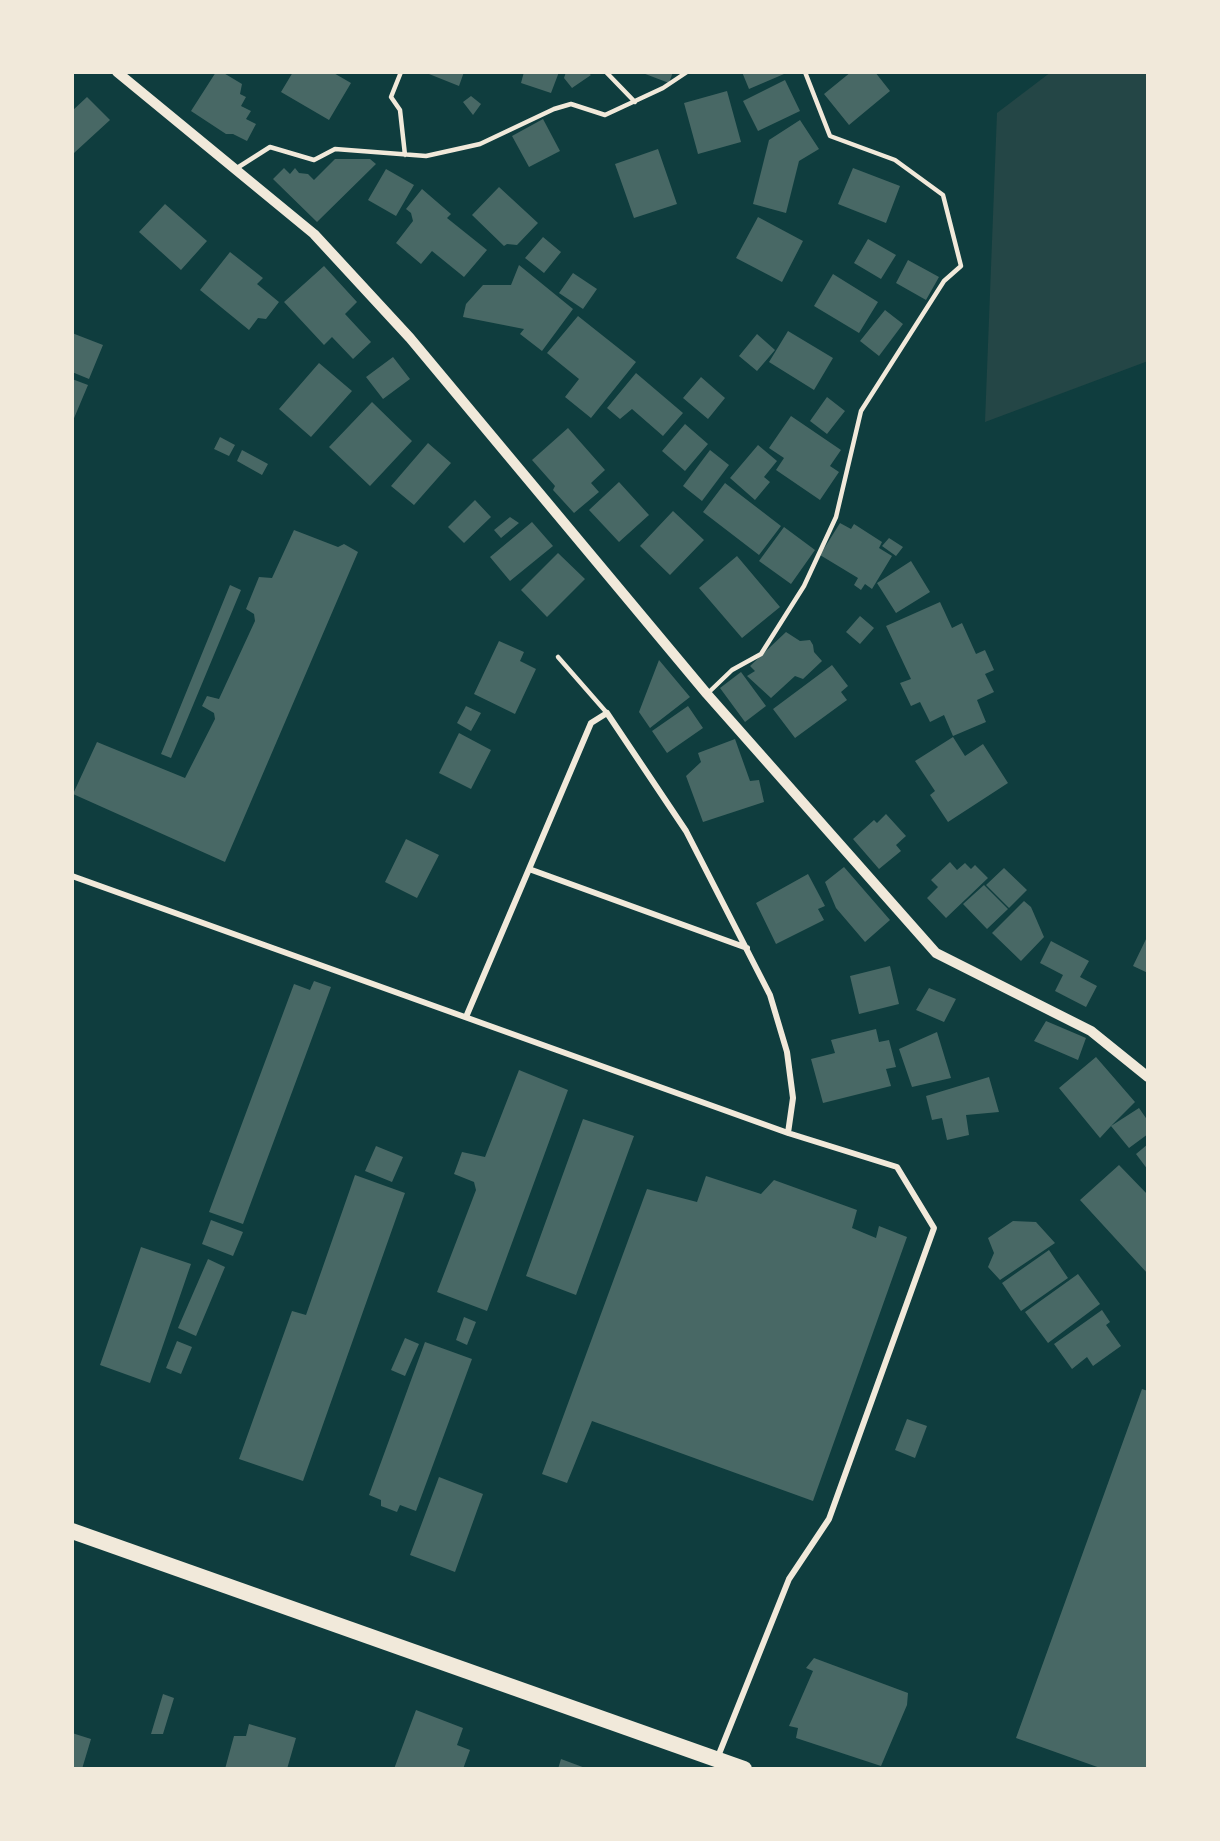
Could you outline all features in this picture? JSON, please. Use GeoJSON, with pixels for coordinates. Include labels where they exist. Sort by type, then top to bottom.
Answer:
{"type":"FeatureCollection","features":[{"type":"Feature","properties":{"kind":"highway"},"geometry":{"type":"LineString","coordinates":[[72,1531],[714,1764],[744,1769]]}},
{"type":"Feature","properties":{"kind":"street"},"geometry":{"type":"LineString","coordinates":[[117,72],[314,234],[410,338],[707,694],[936,953],[1091,1031],[1148,1077]]}},
{"type":"Feature","properties":{"kind":"street"},"geometry":{"type":"LineString","coordinates":[[466,1017],[591,723],[607,712],[686,831],[770,995],[787,1052],[793,1098],[788,1133]]}},
{"type":"Feature","properties":{"kind":"street"},"geometry":{"type":"LineString","coordinates":[[530,869],[747,948]]}},
{"type":"Feature","properties":{"kind":"street"},"geometry":{"type":"LineString","coordinates":[[72,876],[788,1133],[897,1167],[934,1228],[829,1519],[789,1579],[714,1764]]}},
{"type":"Feature","properties":{"kind":"lane"},"geometry":{"type":"LineString","coordinates":[[401,72],[391,97],[400,110],[405,155]]}},
{"type":"Feature","properties":{"kind":"lane"},"geometry":{"type":"LineString","coordinates":[[606,72],[635,102]]}},
{"type":"Feature","properties":{"kind":"lane"},"geometry":{"type":"LineString","coordinates":[[234,170],[270,147],[314,160],[334,149],[426,156],[480,144],[554,109],[571,104],[605,115],[663,88],[687,72]]}},
{"type":"Feature","properties":{"kind":"lane"},"geometry":{"type":"LineString","coordinates":[[707,694],[732,670],[761,654],[804,586],[836,517],[861,411],[944,281],[961,266],[943,195],[895,160],[830,136],[805,72]]}},
{"type":"Feature","properties":{"kind":"lane"},"geometry":{"type":"LineString","coordinates":[[558,657],[607,712]]}},
{"type":"Feature","properties":{"kind":"shaded area"},"geometry":{"type":"Polygon","coordinates":[[[1051,72],[1148,72],[1148,361],[985,422],[997,113],[1051,72]]]}},
{"type":"Feature","properties":{"kind":"building"},"geometry":{"type":"Polygon","coordinates":[[[216,72],[222,72],[242,84],[240,94],[246,97],[241,106],[251,111],[246,119],[256,124],[247,141],[233,134],[226,134],[191,111],[216,72]]]}},
{"type":"Feature","properties":{"kind":"building"},"geometry":{"type":"Polygon","coordinates":[[[293,72],[332,72],[351,83],[329,120],[281,92],[293,72]]]}},
{"type":"Feature","properties":{"kind":"building"},"geometry":{"type":"Polygon","coordinates":[[[424,72],[464,72],[459,86],[424,72]]]}},
{"type":"Feature","properties":{"kind":"building"},"geometry":{"type":"Polygon","coordinates":[[[524,72],[559,72],[551,93],[521,83],[524,72]]]}},
{"type":"Feature","properties":{"kind":"building"},"geometry":{"type":"Polygon","coordinates":[[[566,72],[587,72],[591,75],[572,88],[564,78],[566,72]]]}},
{"type":"Feature","properties":{"kind":"building"},"geometry":{"type":"Polygon","coordinates":[[[640,72],[673,72],[669,83],[640,72]]]}},
{"type":"Feature","properties":{"kind":"building"},"geometry":{"type":"Polygon","coordinates":[[[742,72],[783,72],[784,74],[749,89],[742,72]]]}},
{"type":"Feature","properties":{"kind":"building"},"geometry":{"type":"Polygon","coordinates":[[[851,72],[875,72],[890,91],[849,125],[824,94],[851,72]]]}},
{"type":"Feature","properties":{"kind":"building"},"geometry":{"type":"Polygon","coordinates":[[[785,80],[800,111],[758,131],[743,101],[785,80]]]}},
{"type":"Feature","properties":{"kind":"building"},"geometry":{"type":"Polygon","coordinates":[[[727,91],[741,142],[698,154],[684,103],[727,91]]]}},
{"type":"Feature","properties":{"kind":"building"},"geometry":{"type":"Polygon","coordinates":[[[471,96],[481,104],[473,115],[463,102],[471,96]]]}},
{"type":"Feature","properties":{"kind":"building"},"geometry":{"type":"Polygon","coordinates":[[[87,97],[110,120],[74,153],[72,151],[72,111],[87,97]]]}},
{"type":"Feature","properties":{"kind":"building"},"geometry":{"type":"Polygon","coordinates":[[[543,119],[560,151],[529,167],[512,136],[543,119]]]}},
{"type":"Feature","properties":{"kind":"building"},"geometry":{"type":"Polygon","coordinates":[[[800,120],[819,149],[799,161],[786,213],[753,204],[769,140],[800,120]]]}},
{"type":"Feature","properties":{"kind":"building"},"geometry":{"type":"Polygon","coordinates":[[[658,149],[677,204],[634,218],[615,164],[658,149]]]}},
{"type":"Feature","properties":{"kind":"building"},"geometry":{"type":"Polygon","coordinates":[[[335,159],[370,159],[376,164],[317,222],[273,179],[284,168],[290,174],[295,168],[299,173],[308,174],[314,180],[335,159]]]}},
{"type":"Feature","properties":{"kind":"building"},"geometry":{"type":"Polygon","coordinates":[[[853,168],[900,186],[886,223],[838,204],[853,168]]]}},
{"type":"Feature","properties":{"kind":"building"},"geometry":{"type":"Polygon","coordinates":[[[386,169],[414,185],[396,216],[368,200],[386,169]]]}},
{"type":"Feature","properties":{"kind":"building"},"geometry":{"type":"Polygon","coordinates":[[[499,187],[538,223],[517,245],[504,246],[472,215],[499,187]]]}},
{"type":"Feature","properties":{"kind":"building"},"geometry":{"type":"Polygon","coordinates":[[[422,189],[451,214],[447,218],[487,250],[464,277],[432,251],[421,264],[396,243],[413,221],[411,213],[406,209],[422,189]]]}},
{"type":"Feature","properties":{"kind":"building"},"geometry":{"type":"Polygon","coordinates":[[[165,204],[207,241],[181,270],[139,232],[165,204]]]}},
{"type":"Feature","properties":{"kind":"building"},"geometry":{"type":"Polygon","coordinates":[[[758,217],[803,241],[782,282],[736,258],[758,217]]]}},
{"type":"Feature","properties":{"kind":"building"},"geometry":{"type":"Polygon","coordinates":[[[543,237],[561,252],[544,273],[525,258],[543,237]]]}},
{"type":"Feature","properties":{"kind":"building"},"geometry":{"type":"Polygon","coordinates":[[[868,239],[896,255],[881,279],[854,263],[868,239]]]}},
{"type":"Feature","properties":{"kind":"building"},"geometry":{"type":"Polygon","coordinates":[[[230,252],[263,278],[257,284],[279,302],[266,319],[258,318],[249,330],[200,290],[230,252]]]}},
{"type":"Feature","properties":{"kind":"building"},"geometry":{"type":"Polygon","coordinates":[[[908,260],[939,277],[926,300],[896,283],[908,260]]]}},
{"type":"Feature","properties":{"kind":"building"},"geometry":{"type":"Polygon","coordinates":[[[519,265],[573,309],[542,351],[520,334],[524,329],[463,317],[466,304],[483,285],[511,285],[519,265]]]}},
{"type":"Feature","properties":{"kind":"building"},"geometry":{"type":"Polygon","coordinates":[[[324,266],[357,302],[345,314],[371,342],[353,359],[332,337],[324,345],[284,302],[324,266]]]}},
{"type":"Feature","properties":{"kind":"building"},"geometry":{"type":"Polygon","coordinates":[[[573,273],[597,289],[583,309],[559,293],[573,273]]]}},
{"type":"Feature","properties":{"kind":"building"},"geometry":{"type":"Polygon","coordinates":[[[833,274],[878,302],[859,333],[814,306],[833,274]]]}},
{"type":"Feature","properties":{"kind":"building"},"geometry":{"type":"Polygon","coordinates":[[[885,310],[903,324],[879,356],[860,341],[885,310]]]}},
{"type":"Feature","properties":{"kind":"building"},"geometry":{"type":"Polygon","coordinates":[[[578,316],[636,362],[591,418],[565,397],[579,379],[547,353],[578,316]]]}},
{"type":"Feature","properties":{"kind":"building"},"geometry":{"type":"Polygon","coordinates":[[[788,331],[833,358],[814,390],[769,362],[788,331]]]}},
{"type":"Feature","properties":{"kind":"building"},"geometry":{"type":"Polygon","coordinates":[[[72,333],[103,345],[89,379],[72,372],[72,333]]]}},
{"type":"Feature","properties":{"kind":"building"},"geometry":{"type":"Polygon","coordinates":[[[757,334],[775,350],[757,371],[739,356],[757,334]]]}},
{"type":"Feature","properties":{"kind":"building"},"geometry":{"type":"Polygon","coordinates":[[[393,357],[410,379],[383,399],[366,377],[393,357]]]}},
{"type":"Feature","properties":{"kind":"building"},"geometry":{"type":"Polygon","coordinates":[[[319,363],[352,391],[311,437],[279,409],[319,363]]]}},
{"type":"Feature","properties":{"kind":"building"},"geometry":{"type":"Polygon","coordinates":[[[636,373],[683,413],[663,436],[632,409],[620,419],[607,408],[636,373]]]}},
{"type":"Feature","properties":{"kind":"building"},"geometry":{"type":"Polygon","coordinates":[[[701,377],[725,398],[708,419],[683,398],[701,377]]]}},
{"type":"Feature","properties":{"kind":"building"},"geometry":{"type":"Polygon","coordinates":[[[72,379],[88,385],[72,423],[72,379]]]}},
{"type":"Feature","properties":{"kind":"building"},"geometry":{"type":"Polygon","coordinates":[[[827,397],[845,411],[827,434],[810,421],[827,397]]]}},
{"type":"Feature","properties":{"kind":"building"},"geometry":{"type":"Polygon","coordinates":[[[372,402],[412,441],[370,486],[329,447],[372,402]]]}},
{"type":"Feature","properties":{"kind":"building"},"geometry":{"type":"Polygon","coordinates":[[[791,416],[841,450],[830,466],[839,472],[820,500],[776,470],[784,458],[769,448],[791,416]]]}},
{"type":"Feature","properties":{"kind":"building"},"geometry":{"type":"Polygon","coordinates":[[[685,424],[708,444],[685,471],[662,451],[685,424]]]}},
{"type":"Feature","properties":{"kind":"building"},"geometry":{"type":"Polygon","coordinates":[[[568,428],[605,470],[591,483],[599,492],[574,513],[553,490],[555,486],[532,460],[568,428]]]}},
{"type":"Feature","properties":{"kind":"building"},"geometry":{"type":"Polygon","coordinates":[[[220,437],[235,445],[229,456],[214,449],[220,437]]]}},
{"type":"Feature","properties":{"kind":"building"},"geometry":{"type":"Polygon","coordinates":[[[428,443],[451,463],[414,505],[391,486],[428,443]]]}},
{"type":"Feature","properties":{"kind":"building"},"geometry":{"type":"Polygon","coordinates":[[[758,445],[777,461],[764,477],[770,482],[755,500],[730,478],[758,445]]]}},
{"type":"Feature","properties":{"kind":"building"},"geometry":{"type":"Polygon","coordinates":[[[242,450],[268,464],[262,475],[237,461],[242,450]]]}},
{"type":"Feature","properties":{"kind":"building"},"geometry":{"type":"Polygon","coordinates":[[[710,450],[729,465],[702,501],[683,486],[710,450]]]}},
{"type":"Feature","properties":{"kind":"building"},"geometry":{"type":"Polygon","coordinates":[[[619,482],[649,515],[619,542],[589,510],[619,482]]]}},
{"type":"Feature","properties":{"kind":"building"},"geometry":{"type":"Polygon","coordinates":[[[725,483],[781,526],[759,555],[703,512],[725,483]]]}},
{"type":"Feature","properties":{"kind":"building"},"geometry":{"type":"Polygon","coordinates":[[[475,500],[491,517],[464,543],[448,527],[475,500]]]}},
{"type":"Feature","properties":{"kind":"building"},"geometry":{"type":"Polygon","coordinates":[[[673,511],[704,540],[670,575],[640,546],[673,511]]]}},
{"type":"Feature","properties":{"kind":"building"},"geometry":{"type":"Polygon","coordinates":[[[510,517],[519,523],[501,538],[494,530],[510,517]]]}},
{"type":"Feature","properties":{"kind":"building"},"geometry":{"type":"Polygon","coordinates":[[[532,522],[553,546],[510,581],[490,557],[532,522]]]}},
{"type":"Feature","properties":{"kind":"building"},"geometry":{"type":"Polygon","coordinates":[[[840,523],[851,529],[854,524],[882,542],[879,548],[892,556],[872,589],[865,584],[861,590],[854,585],[858,578],[820,555],[840,523]]]}},
{"type":"Feature","properties":{"kind":"building"},"geometry":{"type":"Polygon","coordinates":[[[784,527],[815,550],[791,584],[759,561],[784,527]]]}},
{"type":"Feature","properties":{"kind":"building"},"geometry":{"type":"Polygon","coordinates":[[[294,530],[338,547],[344,544],[358,552],[225,862],[73,794],[97,742],[185,778],[215,719],[214,713],[202,706],[207,696],[219,699],[255,621],[254,614],[246,609],[259,577],[272,578],[294,530]]]}},
{"type":"Feature","properties":{"kind":"building"},"geometry":{"type":"Polygon","coordinates":[[[889,538],[903,547],[896,556],[882,546],[889,538]]]}},
{"type":"Feature","properties":{"kind":"building"},"geometry":{"type":"Polygon","coordinates":[[[558,553],[585,579],[547,617],[521,590],[558,553]]]}},
{"type":"Feature","properties":{"kind":"building"},"geometry":{"type":"Polygon","coordinates":[[[737,556],[780,607],[742,638],[699,588],[737,556]]]}},
{"type":"Feature","properties":{"kind":"building"},"geometry":{"type":"Polygon","coordinates":[[[911,561],[930,592],[896,613],[877,583],[911,561]]]}},
{"type":"Feature","properties":{"kind":"building"},"geometry":{"type":"Polygon","coordinates":[[[230,585],[241,590],[171,758],[161,754],[230,585]]]}},
{"type":"Feature","properties":{"kind":"building"},"geometry":{"type":"Polygon","coordinates":[[[940,602],[952,628],[962,623],[976,654],[985,650],[994,670],[985,674],[994,692],[977,700],[986,722],[953,736],[944,715],[930,722],[920,702],[911,706],[900,683],[911,679],[886,626],[940,602]]]}},
{"type":"Feature","properties":{"kind":"building"},"geometry":{"type":"Polygon","coordinates":[[[860,616],[874,628],[860,644],[846,632],[860,616]]]}},
{"type":"Feature","properties":{"kind":"building"},"geometry":{"type":"Polygon","coordinates":[[[786,632],[800,641],[810,640],[814,652],[822,661],[803,679],[795,676],[771,698],[747,676],[755,671],[750,666],[786,632]]]}},
{"type":"Feature","properties":{"kind":"building"},"geometry":{"type":"Polygon","coordinates":[[[499,641],[524,652],[520,661],[536,669],[515,714],[474,694],[499,641]]]}},
{"type":"Feature","properties":{"kind":"building"},"geometry":{"type":"Polygon","coordinates":[[[659,660],[690,697],[650,728],[639,712],[659,660]]]}},
{"type":"Feature","properties":{"kind":"building"},"geometry":{"type":"Polygon","coordinates":[[[832,665],[848,686],[841,692],[847,700],[795,738],[773,709],[832,665]]]}},
{"type":"Feature","properties":{"kind":"building"},"geometry":{"type":"Polygon","coordinates":[[[741,672],[766,706],[745,722],[720,688],[741,672]]]}},
{"type":"Feature","properties":{"kind":"building"},"geometry":{"type":"Polygon","coordinates":[[[466,706],[481,713],[471,731],[457,723],[466,706]]]}},
{"type":"Feature","properties":{"kind":"building"},"geometry":{"type":"Polygon","coordinates":[[[688,706],[703,728],[667,753],[652,731],[688,706]]]}},
{"type":"Feature","properties":{"kind":"building"},"geometry":{"type":"Polygon","coordinates":[[[459,733],[491,750],[471,789],[439,773],[459,733]]]}},
{"type":"Feature","properties":{"kind":"building"},"geometry":{"type":"Polygon","coordinates":[[[953,737],[965,756],[983,744],[1008,783],[948,822],[930,795],[935,791],[915,761],[953,737]]]}},
{"type":"Feature","properties":{"kind":"building"},"geometry":{"type":"Polygon","coordinates":[[[735,739],[750,781],[759,780],[764,802],[703,822],[686,776],[701,762],[698,753],[735,739]]]}},
{"type":"Feature","properties":{"kind":"building"},"geometry":{"type":"Polygon","coordinates":[[[886,814],[906,836],[896,845],[901,851],[879,869],[853,839],[874,820],[877,823],[886,814]]]}},
{"type":"Feature","properties":{"kind":"building"},"geometry":{"type":"Polygon","coordinates":[[[406,839],[439,855],[417,898],[385,882],[406,839]]]}},
{"type":"Feature","properties":{"kind":"building"},"geometry":{"type":"Polygon","coordinates":[[[950,862],[957,870],[965,863],[971,869],[975,865],[988,878],[946,918],[927,898],[938,887],[931,880],[950,862]]]}},
{"type":"Feature","properties":{"kind":"building"},"geometry":{"type":"Polygon","coordinates":[[[844,867],[890,920],[865,942],[836,908],[825,882],[844,867]]]}},
{"type":"Feature","properties":{"kind":"building"},"geometry":{"type":"Polygon","coordinates":[[[1004,868],[1027,890],[1009,908],[986,885],[1004,868]]]}},
{"type":"Feature","properties":{"kind":"building"},"geometry":{"type":"Polygon","coordinates":[[[808,874],[825,906],[818,909],[824,920],[776,944],[756,903],[808,874]]]}},
{"type":"Feature","properties":{"kind":"building"},"geometry":{"type":"Polygon","coordinates":[[[984,885],[1008,909],[987,929],[963,904],[984,885]]]}},
{"type":"Feature","properties":{"kind":"building"},"geometry":{"type":"Polygon","coordinates":[[[1024,901],[1031,907],[1044,937],[1021,961],[992,933],[1024,901]]]}},
{"type":"Feature","properties":{"kind":"building"},"geometry":{"type":"Polygon","coordinates":[[[1148,935],[1148,973],[1133,966],[1148,935]]]}},
{"type":"Feature","properties":{"kind":"building"},"geometry":{"type":"Polygon","coordinates":[[[1051,941],[1089,961],[1080,977],[1097,986],[1086,1007],[1055,991],[1063,975],[1040,963],[1051,941]]]}},
{"type":"Feature","properties":{"kind":"building"},"geometry":{"type":"Polygon","coordinates":[[[890,966],[899,1004],[859,1014],[850,976],[890,966]]]}},
{"type":"Feature","properties":{"kind":"building"},"geometry":{"type":"Polygon","coordinates":[[[314,981],[331,987],[243,1224],[209,1212],[294,984],[310,990],[314,981]]]}},
{"type":"Feature","properties":{"kind":"building"},"geometry":{"type":"Polygon","coordinates":[[[929,988],[956,999],[944,1022],[916,1010],[929,988]]]}},
{"type":"Feature","properties":{"kind":"building"},"geometry":{"type":"Polygon","coordinates":[[[1046,1021],[1086,1038],[1078,1060],[1034,1041],[1046,1021]]]}},
{"type":"Feature","properties":{"kind":"building"},"geometry":{"type":"Polygon","coordinates":[[[876,1029],[879,1042],[889,1040],[896,1067],[886,1069],[891,1086],[823,1103],[811,1059],[835,1053],[831,1040],[876,1029]]]}},
{"type":"Feature","properties":{"kind":"building"},"geometry":{"type":"Polygon","coordinates":[[[937,1032],[951,1078],[912,1087],[899,1049],[937,1032]]]}},
{"type":"Feature","properties":{"kind":"building"},"geometry":{"type":"Polygon","coordinates":[[[1096,1057],[1135,1102],[1100,1138],[1059,1088],[1096,1057]]]}},
{"type":"Feature","properties":{"kind":"building"},"geometry":{"type":"Polygon","coordinates":[[[519,1070],[568,1090],[487,1311],[437,1292],[476,1190],[474,1182],[454,1174],[462,1152],[485,1157],[519,1070]]]}},
{"type":"Feature","properties":{"kind":"building"},"geometry":{"type":"Polygon","coordinates":[[[989,1077],[999,1112],[966,1115],[969,1135],[947,1140],[942,1118],[932,1120],[926,1096],[989,1077]]]}},
{"type":"Feature","properties":{"kind":"building"},"geometry":{"type":"Polygon","coordinates":[[[1139,1108],[1148,1121],[1148,1134],[1129,1148],[1111,1126],[1139,1108]]]}},
{"type":"Feature","properties":{"kind":"building"},"geometry":{"type":"Polygon","coordinates":[[[583,1119],[634,1136],[576,1295],[526,1276],[583,1119]]]}},
{"type":"Feature","properties":{"kind":"building"},"geometry":{"type":"Polygon","coordinates":[[[1148,1144],[1148,1170],[1136,1154],[1148,1144]]]}},
{"type":"Feature","properties":{"kind":"building"},"geometry":{"type":"Polygon","coordinates":[[[376,1146],[403,1157],[392,1182],[365,1171],[376,1146]]]}},
{"type":"Feature","properties":{"kind":"building"},"geometry":{"type":"Polygon","coordinates":[[[1119,1165],[1148,1195],[1148,1274],[1080,1200],[1119,1165]]]}},
{"type":"Feature","properties":{"kind":"building"},"geometry":{"type":"Polygon","coordinates":[[[355,1175],[405,1193],[303,1481],[239,1459],[292,1311],[306,1315],[355,1175]]]}},
{"type":"Feature","properties":{"kind":"building"},"geometry":{"type":"Polygon","coordinates":[[[706,1176],[761,1194],[774,1180],[857,1210],[852,1228],[876,1238],[879,1226],[907,1237],[813,1501],[592,1421],[567,1483],[542,1474],[647,1189],[697,1202],[706,1176]]]}},
{"type":"Feature","properties":{"kind":"building"},"geometry":{"type":"Polygon","coordinates":[[[211,1220],[243,1232],[233,1256],[202,1244],[211,1220]]]}},
{"type":"Feature","properties":{"kind":"building"},"geometry":{"type":"Polygon","coordinates":[[[1013,1221],[1036,1222],[1055,1243],[1000,1280],[988,1267],[994,1253],[988,1238],[1013,1221]]]}},
{"type":"Feature","properties":{"kind":"building"},"geometry":{"type":"Polygon","coordinates":[[[141,1247],[191,1264],[150,1383],[100,1365],[141,1247]]]}},
{"type":"Feature","properties":{"kind":"building"},"geometry":{"type":"Polygon","coordinates":[[[1049,1250],[1068,1278],[1021,1311],[1002,1283],[1049,1250]]]}},
{"type":"Feature","properties":{"kind":"building"},"geometry":{"type":"Polygon","coordinates":[[[208,1259],[225,1267],[196,1336],[178,1328],[208,1259]]]}},
{"type":"Feature","properties":{"kind":"building"},"geometry":{"type":"Polygon","coordinates":[[[1078,1274],[1100,1304],[1048,1343],[1025,1312],[1078,1274]]]}},
{"type":"Feature","properties":{"kind":"building"},"geometry":{"type":"Polygon","coordinates":[[[1102,1310],[1110,1322],[1106,1325],[1121,1346],[1093,1366],[1087,1357],[1072,1369],[1054,1344],[1102,1310]]]}},
{"type":"Feature","properties":{"kind":"building"},"geometry":{"type":"Polygon","coordinates":[[[464,1317],[476,1322],[467,1345],[456,1340],[464,1317]]]}},
{"type":"Feature","properties":{"kind":"building"},"geometry":{"type":"Polygon","coordinates":[[[405,1338],[419,1344],[405,1376],[391,1370],[405,1338]]]}},
{"type":"Feature","properties":{"kind":"building"},"geometry":{"type":"Polygon","coordinates":[[[177,1341],[192,1347],[181,1374],[166,1368],[177,1341]]]}},
{"type":"Feature","properties":{"kind":"building"},"geometry":{"type":"Polygon","coordinates":[[[425,1342],[472,1359],[416,1511],[400,1505],[397,1512],[381,1506],[381,1500],[369,1495],[425,1342]]]}},
{"type":"Feature","properties":{"kind":"building"},"geometry":{"type":"Polygon","coordinates":[[[1142,1389],[1148,1391],[1148,1769],[1103,1769],[1016,1738],[1142,1389]]]}},
{"type":"Feature","properties":{"kind":"building"},"geometry":{"type":"Polygon","coordinates":[[[907,1419],[927,1426],[915,1458],[895,1450],[907,1419]]]}},
{"type":"Feature","properties":{"kind":"building"},"geometry":{"type":"Polygon","coordinates":[[[439,1477],[483,1494],[455,1572],[410,1555],[439,1477]]]}},
{"type":"Feature","properties":{"kind":"building"},"geometry":{"type":"Polygon","coordinates":[[[814,1658],[908,1693],[907,1705],[881,1766],[796,1738],[798,1728],[789,1726],[813,1671],[806,1668],[814,1658]]]}},
{"type":"Feature","properties":{"kind":"building"},"geometry":{"type":"Polygon","coordinates":[[[163,1694],[174,1698],[163,1734],[151,1734],[163,1694]]]}},
{"type":"Feature","properties":{"kind":"building"},"geometry":{"type":"Polygon","coordinates":[[[416,1710],[463,1728],[457,1745],[470,1750],[463,1769],[394,1769],[416,1710]]]}},
{"type":"Feature","properties":{"kind":"building"},"geometry":{"type":"Polygon","coordinates":[[[249,1724],[296,1738],[287,1769],[225,1769],[234,1736],[246,1736],[249,1724]]]}},
{"type":"Feature","properties":{"kind":"building"},"geometry":{"type":"Polygon","coordinates":[[[72,1733],[91,1739],[82,1769],[72,1769],[72,1733]]]}},
{"type":"Feature","properties":{"kind":"building"},"geometry":{"type":"Polygon","coordinates":[[[561,1759],[588,1769],[558,1769],[561,1759]]]}}]}
